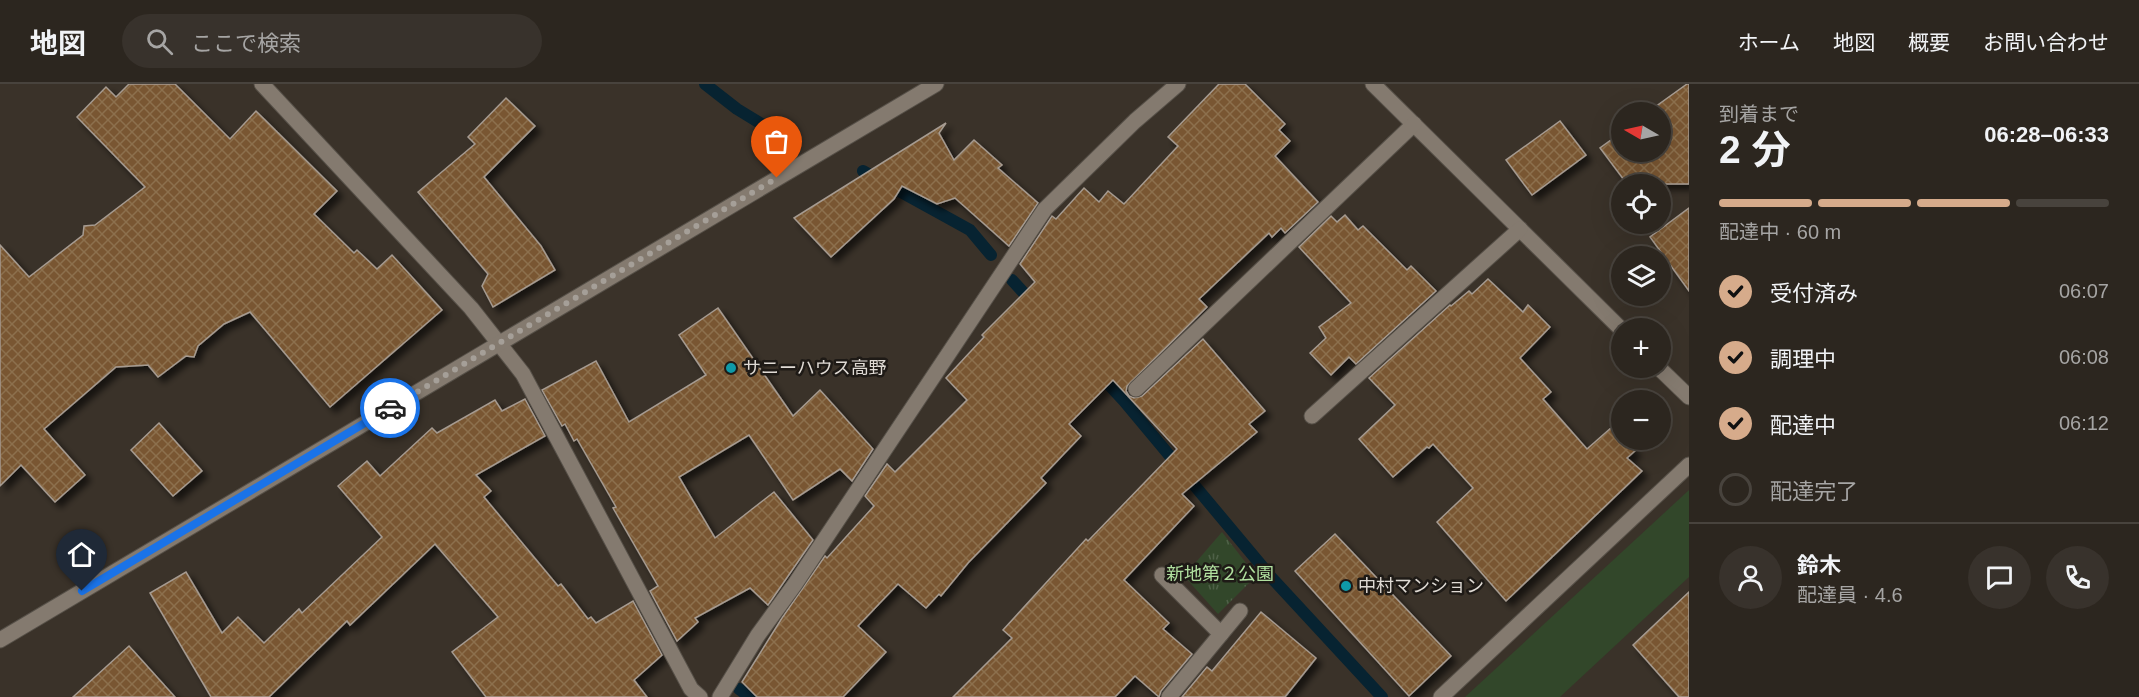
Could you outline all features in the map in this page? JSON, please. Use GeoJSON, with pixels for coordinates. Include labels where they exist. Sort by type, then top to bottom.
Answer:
{"type":"FeatureCollection","features":[{"type":"Feature","properties":{"kind":"street"},"geometry":{"type":"LineString","coordinates":[[262,84],[471,308],[523,374],[691,689],[700,697]]}},
{"type":"Feature","properties":{"kind":"street"},"geometry":{"type":"LineString","coordinates":[[0,640],[936,84]]}},
{"type":"Feature","properties":{"kind":"street"},"geometry":{"type":"LineString","coordinates":[[720,697],[758,635],[795,584],[1045,209],[1135,121],[1178,84]]}},
{"type":"Feature","properties":{"kind":"street"},"geometry":{"type":"LineString","coordinates":[[1373,84],[1611,319]]}},
{"type":"Feature","properties":{"kind":"street"},"geometry":{"type":"LineString","coordinates":[[1136,388],[1414,124]]}},
{"type":"Feature","properties":{"kind":"street"},"geometry":{"type":"LineString","coordinates":[[1312,417],[1520,229]]}},
{"type":"Feature","properties":{"kind":"street"},"geometry":{"type":"LineString","coordinates":[[1669,378],[1689,397]]}},
{"type":"Feature","properties":{"kind":"street"},"geometry":{"type":"LineString","coordinates":[[1441,697],[1689,465]]}},
{"type":"Feature","properties":{"kind":"street"},"geometry":{"type":"LineString","coordinates":[[1162,576],[1221,634]]}},
{"type":"Feature","properties":{"kind":"street"},"geometry":{"type":"LineString","coordinates":[[1169,697],[1240,611]]}},
{"type":"Feature","properties":{"kind":"green space"},"geometry":{"type":"Polygon","coordinates":[[[1689,490],[1689,577],[1560,697],[1465,697],[1689,490]]]}},
{"type":"Feature","properties":{"kind":"green space","name":"新地第２公園"},"geometry":{"type":"Polygon","coordinates":[[[1222,532],[1256,576],[1218,614],[1184,576],[1222,532]]]}},
{"type":"Feature","properties":{"kind":"building"},"geometry":{"type":"Polygon","coordinates":[[[129,84],[175,84],[230,139],[256,111],[337,191],[314,214],[354,253],[357,250],[377,269],[392,255],[442,310],[330,407],[250,312],[224,324],[198,346],[194,357],[186,356],[158,377],[148,365],[116,367],[44,429],[85,475],[55,502],[21,465],[0,486],[0,245],[29,277],[83,235],[84,226],[95,225],[145,187],[77,117],[106,87],[116,97],[129,84]]]}},
{"type":"Feature","properties":{"kind":"building"},"geometry":{"type":"Polygon","coordinates":[[[1219,84],[1245,84],[1285,124],[1279,130],[1290,141],[1275,156],[1318,202],[1285,233],[1281,228],[1272,237],[1269,233],[1199,299],[1207,307],[1127,386],[1126,391],[1129,396],[1134,398],[1142,396],[1203,339],[1265,411],[1249,424],[1257,432],[1182,494],[1194,506],[1124,580],[1169,623],[1163,629],[1192,654],[1161,691],[1159,697],[1135,676],[1115,697],[953,697],[1012,638],[1003,630],[1086,539],[1088,541],[1177,449],[1113,380],[1069,424],[1081,436],[1041,478],[1046,483],[968,563],[941,596],[939,594],[926,608],[898,584],[858,626],[886,652],[843,697],[757,697],[742,682],[782,618],[825,556],[827,558],[874,506],[865,496],[887,464],[895,472],[967,400],[946,378],[984,337],[982,335],[1035,282],[1020,264],[1052,216],[1056,219],[1084,188],[1099,202],[1108,191],[1124,204],[1178,146],[1168,137],[1219,84]]]}},
{"type":"Feature","properties":{"kind":"building"},"geometry":{"type":"Polygon","coordinates":[[[1689,84],[1689,184],[1671,184],[1671,174],[1620,174],[1600,148],[1611,140],[1611,162],[1671,162],[1671,102],[1662,102],[1689,84]]]}},
{"type":"Feature","properties":{"kind":"building"},"geometry":{"type":"Polygon","coordinates":[[[506,98],[535,126],[484,177],[541,246],[555,270],[493,307],[482,286],[488,274],[418,192],[475,144],[468,137],[506,98]]]}},
{"type":"Feature","properties":{"kind":"building"},"geometry":{"type":"Polygon","coordinates":[[[1560,121],[1586,155],[1532,195],[1506,160],[1560,121]]]}},
{"type":"Feature","properties":{"kind":"building"},"geometry":{"type":"Polygon","coordinates":[[[946,123],[939,133],[954,160],[974,140],[1002,165],[998,168],[1038,203],[1009,246],[955,198],[937,204],[902,186],[894,199],[831,257],[794,218],[946,123]]]}},
{"type":"Feature","properties":{"kind":"building"},"geometry":{"type":"Polygon","coordinates":[[[1689,208],[1689,291],[1671,266],[1671,246],[1656,246],[1650,237],[1654,234],[1671,234],[1671,221],[1689,208]]]}},
{"type":"Feature","properties":{"kind":"building"},"geometry":{"type":"Polygon","coordinates":[[[1345,215],[1358,230],[1363,226],[1407,270],[1411,266],[1436,291],[1356,364],[1349,357],[1331,375],[1310,353],[1326,338],[1319,327],[1351,303],[1299,247],[1331,216],[1337,222],[1345,215]]]}},
{"type":"Feature","properties":{"kind":"building"},"geometry":{"type":"Polygon","coordinates":[[[1488,279],[1523,312],[1528,305],[1550,327],[1520,358],[1551,392],[1543,399],[1587,449],[1611,428],[1611,450],[1634,450],[1627,458],[1642,471],[1506,601],[1437,522],[1473,488],[1433,444],[1393,477],[1359,439],[1395,405],[1369,378],[1450,305],[1469,291],[1472,294],[1488,279]]]}},
{"type":"Feature","properties":{"kind":"building"},"geometry":{"type":"Polygon","coordinates":[[[718,308],[793,416],[820,390],[873,449],[852,481],[840,469],[793,500],[749,435],[679,477],[715,538],[774,492],[813,540],[768,605],[750,588],[695,618],[698,622],[677,641],[650,591],[658,586],[613,508],[616,507],[577,439],[574,441],[565,424],[562,426],[542,390],[596,361],[629,422],[706,375],[679,335],[718,308]]]}},
{"type":"Feature","properties":{"kind":"building"},"geometry":{"type":"Polygon","coordinates":[[[525,399],[545,436],[476,475],[491,491],[484,497],[558,586],[561,584],[588,619],[591,617],[596,623],[633,601],[662,655],[634,680],[647,697],[486,697],[452,652],[498,617],[435,544],[350,625],[347,621],[269,697],[211,697],[150,593],[186,572],[222,633],[238,617],[264,643],[299,609],[302,613],[382,537],[338,486],[367,461],[380,476],[432,428],[437,433],[495,400],[502,411],[525,399]]]}},
{"type":"Feature","properties":{"kind":"building"},"geometry":{"type":"Polygon","coordinates":[[[159,423],[202,471],[173,496],[131,450],[159,423]]]}},
{"type":"Feature","properties":{"kind":"building"},"geometry":{"type":"Polygon","coordinates":[[[1335,534],[1451,656],[1409,696],[1295,571],[1335,534]]]}},
{"type":"Feature","properties":{"kind":"building"},"geometry":{"type":"Polygon","coordinates":[[[1689,592],[1689,697],[1679,697],[1633,645],[1689,592]]]}},
{"type":"Feature","properties":{"kind":"building"},"geometry":{"type":"Polygon","coordinates":[[[1261,612],[1316,658],[1285,697],[1182,697],[1207,667],[1212,671],[1261,612]]]}},
{"type":"Feature","properties":{"kind":"building"},"geometry":{"type":"Polygon","coordinates":[[[129,646],[175,697],[73,697],[129,646]]]}},
{"type":"Feature","properties":{"kind":"waterway"},"geometry":{"type":"LineString","coordinates":[[705,84],[737,109],[781,136]]}},
{"type":"Feature","properties":{"kind":"waterway"},"geometry":{"type":"LineString","coordinates":[[863,171],[970,230],[991,255]]}},
{"type":"Feature","properties":{"kind":"waterway"},"geometry":{"type":"LineString","coordinates":[[1012,280],[1035,305]]}},
{"type":"Feature","properties":{"kind":"waterway"},"geometry":{"type":"LineString","coordinates":[[1098,373],[1271,577],[1382,697]]}},
{"type":"Feature","properties":{"kind":"waterway"},"geometry":{"type":"LineString","coordinates":[[739,689],[750,697]]}},
{"type":"Feature","properties":{"kind":"way so far"},"geometry":{"type":"LineString","coordinates":[[390,408],[777,178]]}},
{"type":"Feature","properties":{"kind":"place","name":"サニーハウス高野"},"geometry":{"type":"Point","coordinates":[731,368]}},
{"type":"Feature","properties":{"kind":"place","name":"中村マンション"},"geometry":{"type":"Point","coordinates":[1346,586]}},
{"type":"Feature","properties":{"kind":"route"},"geometry":{"type":"LineString","coordinates":[[82,591],[390,408]]}}]}
